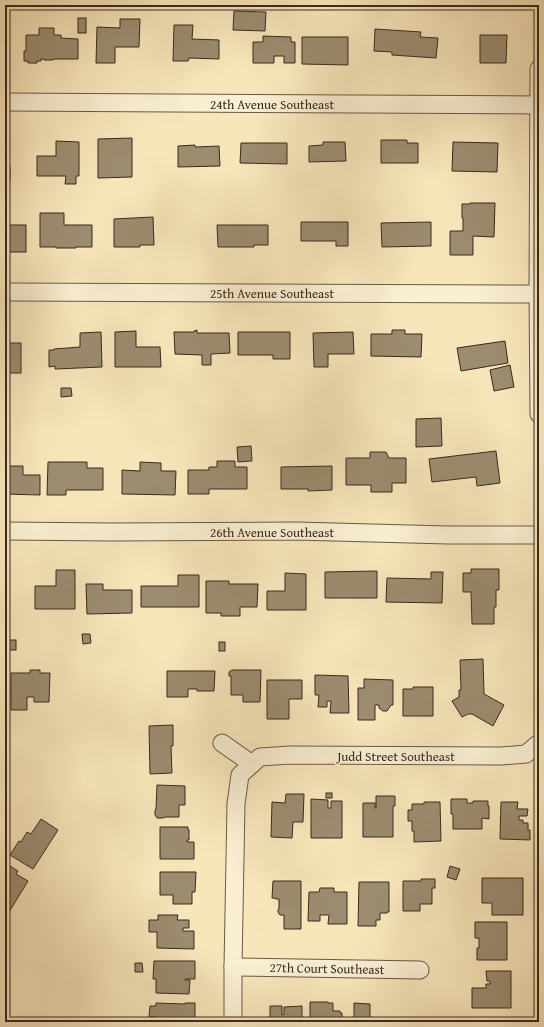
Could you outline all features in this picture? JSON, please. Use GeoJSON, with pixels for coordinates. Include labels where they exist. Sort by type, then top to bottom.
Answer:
{"type":"FeatureCollection","features":[{"type":"Feature","properties":{"kind":"street"},"geometry":{"type":"LineString","coordinates":[[539,69],[539,414]]}},
{"type":"Feature","properties":{"kind":"street","name":"24th Avenue Southeast"},"geometry":{"type":"LineString","coordinates":[[5,102],[539,105]]}},
{"type":"Feature","properties":{"kind":"street","name":"25th Avenue Southeast"},"geometry":{"type":"LineString","coordinates":[[5,292],[539,294]]}},
{"type":"Feature","properties":{"kind":"street","name":"26th Avenue Southeast"},"geometry":{"type":"LineString","coordinates":[[5,531],[296,531],[448,535],[539,535]]}},
{"type":"Feature","properties":{"kind":"street"},"geometry":{"type":"LineString","coordinates":[[222,743],[252,764]]}},
{"type":"Feature","properties":{"kind":"street","name":"Judd Street Southeast"},"geometry":{"type":"LineString","coordinates":[[233,1022],[236,804],[240,775],[252,764],[260,757],[290,755],[501,756],[526,754],[539,743]]}},
{"type":"Feature","properties":{"kind":"street","name":"27th Court Southeast"},"geometry":{"type":"LineString","coordinates":[[233,967],[420,970]]}},
{"type":"Feature","properties":{"kind":"building"},"geometry":{"type":"Polygon","coordinates":[[[234,11],[266,12],[265,31],[233,30],[234,11]]]}},
{"type":"Feature","properties":{"kind":"building"},"geometry":{"type":"Polygon","coordinates":[[[78,18],[86,18],[86,33],[78,33],[78,18]]]}},
{"type":"Feature","properties":{"kind":"building"},"geometry":{"type":"Polygon","coordinates":[[[120,19],[140,19],[139,47],[115,47],[115,63],[96,63],[97,27],[120,28],[120,19]]]}},
{"type":"Feature","properties":{"kind":"building"},"geometry":{"type":"Polygon","coordinates":[[[174,25],[193,25],[192,39],[219,40],[219,59],[189,58],[188,61],[173,61],[174,25]]]}},
{"type":"Feature","properties":{"kind":"building"},"geometry":{"type":"Polygon","coordinates":[[[39,28],[54,28],[54,35],[61,35],[61,38],[78,39],[78,59],[41,59],[41,61],[37,61],[37,63],[28,63],[28,61],[24,61],[24,51],[26,51],[26,35],[39,35],[39,28]]]}},
{"type":"Feature","properties":{"kind":"building"},"geometry":{"type":"Polygon","coordinates":[[[375,29],[421,32],[420,37],[438,38],[436,58],[392,55],[392,52],[374,51],[375,29]]]}},
{"type":"Feature","properties":{"kind":"building"},"geometry":{"type":"Polygon","coordinates":[[[480,35],[507,35],[506,63],[480,63],[480,35]]]}},
{"type":"Feature","properties":{"kind":"building"},"geometry":{"type":"Polygon","coordinates":[[[263,36],[291,37],[291,42],[295,42],[295,63],[284,63],[284,56],[274,56],[274,63],[253,63],[253,42],[263,42],[263,36]]]}},
{"type":"Feature","properties":{"kind":"building"},"geometry":{"type":"Polygon","coordinates":[[[302,37],[348,37],[348,65],[302,64],[302,37]]]}},
{"type":"Feature","properties":{"kind":"building"},"geometry":{"type":"Polygon","coordinates":[[[132,138],[132,177],[98,178],[98,139],[132,138]]]}},
{"type":"Feature","properties":{"kind":"building"},"geometry":{"type":"Polygon","coordinates":[[[381,140],[407,140],[407,143],[418,143],[418,163],[381,163],[381,140]]]}},
{"type":"Feature","properties":{"kind":"building"},"geometry":{"type":"Polygon","coordinates":[[[56,141],[79,142],[79,176],[76,176],[76,184],[65,184],[66,176],[37,176],[37,156],[56,156],[56,141]]]}},
{"type":"Feature","properties":{"kind":"building"},"geometry":{"type":"Polygon","coordinates":[[[323,142],[345,142],[346,161],[309,162],[309,146],[323,145],[323,142]]]}},
{"type":"Feature","properties":{"kind":"building"},"geometry":{"type":"Polygon","coordinates":[[[453,142],[498,143],[497,172],[452,171],[453,142]]]}},
{"type":"Feature","properties":{"kind":"building"},"geometry":{"type":"Polygon","coordinates":[[[241,143],[287,143],[287,164],[240,163],[241,143]]]}},
{"type":"Feature","properties":{"kind":"building"},"geometry":{"type":"Polygon","coordinates":[[[195,145],[195,147],[219,146],[220,166],[178,167],[178,146],[195,145]]]}},
{"type":"Feature","properties":{"kind":"building"},"geometry":{"type":"Polygon","coordinates":[[[5,166],[10,166],[10,181],[5,181],[5,166]]]}},
{"type":"Feature","properties":{"kind":"building"},"geometry":{"type":"Polygon","coordinates":[[[495,203],[494,237],[473,236],[473,255],[450,255],[450,231],[463,231],[462,204],[495,203]]]}},
{"type":"Feature","properties":{"kind":"building"},"geometry":{"type":"Polygon","coordinates":[[[40,213],[64,213],[64,225],[92,225],[92,247],[40,247],[40,213]]]}},
{"type":"Feature","properties":{"kind":"building"},"geometry":{"type":"Polygon","coordinates":[[[153,217],[154,245],[140,245],[140,247],[114,247],[114,219],[153,217]]]}},
{"type":"Feature","properties":{"kind":"building"},"geometry":{"type":"Polygon","coordinates":[[[301,222],[348,222],[348,246],[336,246],[336,241],[301,241],[301,222]]]}},
{"type":"Feature","properties":{"kind":"building"},"geometry":{"type":"Polygon","coordinates":[[[431,222],[431,246],[382,247],[381,223],[431,222]]]}},
{"type":"Feature","properties":{"kind":"building"},"geometry":{"type":"Polygon","coordinates":[[[5,225],[26,225],[26,252],[5,252],[5,225]]]}},
{"type":"Feature","properties":{"kind":"building"},"geometry":{"type":"Polygon","coordinates":[[[217,225],[268,225],[268,245],[254,245],[254,247],[218,247],[217,225]]]}},
{"type":"Feature","properties":{"kind":"building"},"geometry":{"type":"Polygon","coordinates":[[[197,330],[197,333],[229,333],[230,353],[211,354],[211,365],[202,365],[202,355],[175,354],[174,332],[194,332],[197,330]]]}},
{"type":"Feature","properties":{"kind":"building"},"geometry":{"type":"Polygon","coordinates":[[[392,330],[405,330],[405,334],[422,334],[421,357],[371,356],[371,334],[392,334],[392,330]]]}},
{"type":"Feature","properties":{"kind":"building"},"geometry":{"type":"Polygon","coordinates":[[[136,331],[136,347],[160,347],[161,367],[115,367],[115,332],[136,331]]]}},
{"type":"Feature","properties":{"kind":"building"},"geometry":{"type":"Polygon","coordinates":[[[101,332],[102,367],[55,369],[55,366],[49,367],[49,350],[80,347],[80,333],[101,332]]]}},
{"type":"Feature","properties":{"kind":"building"},"geometry":{"type":"Polygon","coordinates":[[[238,332],[290,332],[290,359],[273,359],[273,355],[238,355],[238,332]]]}},
{"type":"Feature","properties":{"kind":"building"},"geometry":{"type":"Polygon","coordinates":[[[353,332],[354,354],[328,354],[328,367],[314,367],[313,333],[353,332]]]}},
{"type":"Feature","properties":{"kind":"building"},"geometry":{"type":"Polygon","coordinates":[[[505,341],[508,363],[461,371],[457,348],[505,341]]]}},
{"type":"Feature","properties":{"kind":"building"},"geometry":{"type":"Polygon","coordinates":[[[5,343],[21,343],[21,373],[5,373],[5,343]]]}},
{"type":"Feature","properties":{"kind":"building"},"geometry":{"type":"Polygon","coordinates":[[[510,365],[514,387],[494,391],[490,370],[510,365]]]}},
{"type":"Feature","properties":{"kind":"building"},"geometry":{"type":"Polygon","coordinates":[[[61,388],[71,388],[72,396],[61,397],[61,388]]]}},
{"type":"Feature","properties":{"kind":"building"},"geometry":{"type":"Polygon","coordinates":[[[441,418],[442,446],[416,447],[416,419],[441,418]]]}},
{"type":"Feature","properties":{"kind":"building"},"geometry":{"type":"Polygon","coordinates":[[[251,446],[252,461],[238,462],[237,447],[251,446]]]}},
{"type":"Feature","properties":{"kind":"building"},"geometry":{"type":"Polygon","coordinates":[[[496,451],[500,483],[477,486],[476,477],[432,482],[429,459],[496,451]]]}},
{"type":"Feature","properties":{"kind":"building"},"geometry":{"type":"Polygon","coordinates":[[[370,452],[386,452],[389,458],[406,458],[406,483],[392,483],[392,492],[371,492],[371,485],[346,485],[346,458],[370,458],[370,452]]]}},
{"type":"Feature","properties":{"kind":"building"},"geometry":{"type":"Polygon","coordinates":[[[217,461],[235,461],[235,467],[247,467],[247,489],[209,489],[209,494],[188,494],[188,470],[209,470],[209,467],[217,467],[217,461]]]}},
{"type":"Feature","properties":{"kind":"building"},"geometry":{"type":"Polygon","coordinates":[[[48,462],[87,462],[87,468],[103,468],[103,490],[66,490],[66,495],[47,495],[48,462]]]}},
{"type":"Feature","properties":{"kind":"building"},"geometry":{"type":"Polygon","coordinates":[[[140,462],[161,463],[161,471],[176,471],[175,495],[122,494],[122,470],[140,471],[140,462]]]}},
{"type":"Feature","properties":{"kind":"building"},"geometry":{"type":"Polygon","coordinates":[[[5,466],[23,466],[23,475],[40,475],[40,495],[5,494],[5,466]]]}},
{"type":"Feature","properties":{"kind":"building"},"geometry":{"type":"Polygon","coordinates":[[[332,466],[332,490],[308,491],[308,489],[281,489],[281,467],[332,466]]]}},
{"type":"Feature","properties":{"kind":"building"},"geometry":{"type":"Polygon","coordinates":[[[471,569],[499,569],[499,590],[496,590],[494,624],[472,624],[471,592],[463,592],[463,573],[471,573],[471,569]]]}},
{"type":"Feature","properties":{"kind":"building"},"geometry":{"type":"Polygon","coordinates":[[[56,570],[75,570],[75,609],[35,609],[35,586],[56,586],[56,570]]]}},
{"type":"Feature","properties":{"kind":"building"},"geometry":{"type":"Polygon","coordinates":[[[377,571],[377,598],[325,598],[325,572],[377,571]]]}},
{"type":"Feature","properties":{"kind":"building"},"geometry":{"type":"Polygon","coordinates":[[[431,572],[443,572],[442,603],[386,602],[387,578],[431,579],[431,572]]]}},
{"type":"Feature","properties":{"kind":"building"},"geometry":{"type":"Polygon","coordinates":[[[285,573],[306,574],[306,610],[267,610],[267,591],[285,591],[285,573]]]}},
{"type":"Feature","properties":{"kind":"building"},"geometry":{"type":"Polygon","coordinates":[[[178,575],[199,575],[199,607],[141,607],[141,586],[178,586],[178,575]]]}},
{"type":"Feature","properties":{"kind":"building"},"geometry":{"type":"Polygon","coordinates":[[[206,581],[229,581],[229,584],[258,584],[257,607],[240,607],[240,616],[221,616],[221,613],[206,613],[206,581]]]}},
{"type":"Feature","properties":{"kind":"building"},"geometry":{"type":"Polygon","coordinates":[[[86,584],[103,584],[103,590],[132,590],[132,613],[87,614],[86,584]]]}},
{"type":"Feature","properties":{"kind":"building"},"geometry":{"type":"Polygon","coordinates":[[[82,634],[90,634],[91,643],[83,644],[82,634]]]}},
{"type":"Feature","properties":{"kind":"building"},"geometry":{"type":"Polygon","coordinates":[[[9,640],[16,640],[16,650],[9,650],[9,640]]]}},
{"type":"Feature","properties":{"kind":"building"},"geometry":{"type":"Polygon","coordinates":[[[219,642],[225,642],[225,651],[219,651],[219,642]]]}},
{"type":"Feature","properties":{"kind":"building"},"geometry":{"type":"Polygon","coordinates":[[[483,659],[484,694],[504,705],[493,726],[472,714],[462,717],[452,701],[459,697],[459,690],[461,690],[460,660],[483,659]]]}},
{"type":"Feature","properties":{"kind":"building"},"geometry":{"type":"Polygon","coordinates":[[[30,670],[40,670],[40,673],[50,673],[49,702],[34,702],[34,697],[27,697],[27,710],[11,710],[11,673],[30,673],[30,670]]]}},
{"type":"Feature","properties":{"kind":"building"},"geometry":{"type":"Polygon","coordinates":[[[232,670],[261,670],[260,702],[243,702],[243,695],[231,695],[231,676],[229,676],[229,672],[232,670]]]}},
{"type":"Feature","properties":{"kind":"building"},"geometry":{"type":"Polygon","coordinates":[[[167,671],[215,671],[214,691],[197,691],[197,689],[188,689],[188,697],[167,697],[167,671]]]}},
{"type":"Feature","properties":{"kind":"building"},"geometry":{"type":"Polygon","coordinates":[[[315,675],[348,676],[349,713],[330,713],[331,701],[327,701],[327,707],[318,707],[319,695],[315,695],[315,675]]]}},
{"type":"Feature","properties":{"kind":"building"},"geometry":{"type":"Polygon","coordinates":[[[364,679],[393,680],[393,705],[391,705],[387,711],[383,711],[379,708],[379,705],[375,705],[375,720],[358,720],[358,688],[364,688],[364,679]]]}},
{"type":"Feature","properties":{"kind":"building"},"geometry":{"type":"Polygon","coordinates":[[[267,680],[302,680],[302,699],[289,699],[289,719],[267,719],[267,680]]]}},
{"type":"Feature","properties":{"kind":"building"},"geometry":{"type":"Polygon","coordinates":[[[413,687],[433,687],[433,716],[403,716],[403,689],[413,689],[413,687]]]}},
{"type":"Feature","properties":{"kind":"building"},"geometry":{"type":"Polygon","coordinates":[[[173,725],[173,746],[171,746],[172,773],[150,774],[149,726],[173,725]]]}},
{"type":"Feature","properties":{"kind":"building"},"geometry":{"type":"Polygon","coordinates":[[[157,785],[185,786],[185,805],[179,805],[179,817],[157,818],[155,815],[155,810],[157,785]]]}},
{"type":"Feature","properties":{"kind":"building"},"geometry":{"type":"Polygon","coordinates":[[[326,793],[332,793],[332,798],[326,798],[326,793]]]}},
{"type":"Feature","properties":{"kind":"building"},"geometry":{"type":"Polygon","coordinates":[[[286,794],[304,794],[303,822],[293,822],[292,838],[271,837],[272,802],[285,803],[286,794]]]}},
{"type":"Feature","properties":{"kind":"building"},"geometry":{"type":"Polygon","coordinates":[[[376,796],[395,796],[395,806],[393,806],[393,837],[363,837],[363,803],[375,803],[376,808],[376,796]]]}},
{"type":"Feature","properties":{"kind":"building"},"geometry":{"type":"Polygon","coordinates":[[[311,799],[328,800],[328,808],[331,808],[331,801],[342,801],[342,838],[311,838],[311,799]]]}},
{"type":"Feature","properties":{"kind":"building"},"geometry":{"type":"Polygon","coordinates":[[[451,799],[467,799],[467,803],[473,803],[473,801],[488,801],[489,819],[482,818],[482,829],[453,829],[451,799]]]}},
{"type":"Feature","properties":{"kind":"building"},"geometry":{"type":"Polygon","coordinates":[[[424,802],[440,802],[441,841],[414,842],[412,821],[408,821],[408,810],[412,810],[412,804],[424,804],[424,802]]]}},
{"type":"Feature","properties":{"kind":"building"},"geometry":{"type":"Polygon","coordinates":[[[501,802],[518,802],[517,809],[528,809],[527,816],[519,816],[519,820],[523,820],[523,823],[528,823],[530,840],[500,839],[501,802]]]}},
{"type":"Feature","properties":{"kind":"building"},"geometry":{"type":"Polygon","coordinates":[[[41,819],[58,830],[33,869],[10,855],[19,841],[21,842],[27,832],[31,834],[41,819]]]}},
{"type":"Feature","properties":{"kind":"building"},"geometry":{"type":"Polygon","coordinates":[[[160,827],[188,827],[189,840],[187,840],[187,842],[194,842],[194,859],[160,859],[160,827]]]}},
{"type":"Feature","properties":{"kind":"building"},"geometry":{"type":"Polygon","coordinates":[[[5,863],[18,871],[16,874],[28,881],[9,912],[5,910],[5,863]]]}},
{"type":"Feature","properties":{"kind":"building"},"geometry":{"type":"Polygon","coordinates":[[[450,866],[460,869],[456,880],[447,877],[450,866]]]}},
{"type":"Feature","properties":{"kind":"building"},"geometry":{"type":"Polygon","coordinates":[[[160,872],[196,872],[195,892],[192,892],[192,904],[173,904],[173,895],[160,895],[160,872]]]}},
{"type":"Feature","properties":{"kind":"building"},"geometry":{"type":"Polygon","coordinates":[[[482,878],[523,878],[523,915],[492,915],[492,903],[482,903],[482,878]]]}},
{"type":"Feature","properties":{"kind":"building"},"geometry":{"type":"Polygon","coordinates":[[[421,879],[435,879],[435,888],[432,888],[432,904],[420,904],[420,911],[403,911],[403,881],[421,881],[421,879]]]}},
{"type":"Feature","properties":{"kind":"building"},"geometry":{"type":"Polygon","coordinates":[[[273,881],[301,881],[301,929],[284,929],[284,915],[280,915],[278,912],[279,899],[272,898],[273,881]]]}},
{"type":"Feature","properties":{"kind":"building"},"geometry":{"type":"Polygon","coordinates":[[[359,882],[389,882],[389,912],[380,913],[380,920],[376,920],[376,926],[358,926],[359,882]]]}},
{"type":"Feature","properties":{"kind":"building"},"geometry":{"type":"Polygon","coordinates":[[[320,888],[334,888],[334,892],[347,892],[347,924],[328,924],[329,915],[320,915],[320,921],[308,921],[309,892],[319,892],[320,888]]]}},
{"type":"Feature","properties":{"kind":"building"},"geometry":{"type":"Polygon","coordinates":[[[158,915],[178,915],[177,920],[189,920],[189,928],[183,928],[183,931],[194,931],[194,949],[157,948],[157,932],[149,932],[149,920],[158,920],[158,915]]]}},
{"type":"Feature","properties":{"kind":"building"},"geometry":{"type":"Polygon","coordinates":[[[475,922],[507,922],[507,960],[477,960],[479,938],[475,938],[475,922]]]}},
{"type":"Feature","properties":{"kind":"building"},"geometry":{"type":"Polygon","coordinates":[[[154,961],[195,961],[195,979],[185,979],[190,980],[189,994],[156,993],[156,979],[153,979],[154,961]]]}},
{"type":"Feature","properties":{"kind":"building"},"geometry":{"type":"Polygon","coordinates":[[[135,963],[142,963],[143,972],[135,972],[135,963]]]}},
{"type":"Feature","properties":{"kind":"building"},"geometry":{"type":"Polygon","coordinates":[[[486,971],[511,971],[511,1008],[472,1008],[472,988],[486,988],[486,984],[490,984],[490,981],[487,981],[486,971]]]}},
{"type":"Feature","properties":{"kind":"building"},"geometry":{"type":"Polygon","coordinates":[[[310,1002],[333,1003],[333,1011],[340,1011],[340,1013],[342,1013],[342,1022],[310,1022],[310,1002]]]}},
{"type":"Feature","properties":{"kind":"building"},"geometry":{"type":"Polygon","coordinates":[[[156,1003],[195,1003],[195,1022],[156,1022],[156,1017],[149,1017],[150,1006],[156,1006],[156,1003]]]}},
{"type":"Feature","properties":{"kind":"building"},"geometry":{"type":"Polygon","coordinates":[[[354,1003],[370,1004],[370,1020],[374,1020],[374,1022],[354,1022],[354,1003]]]}},
{"type":"Feature","properties":{"kind":"building"},"geometry":{"type":"Polygon","coordinates":[[[270,1006],[282,1006],[282,1015],[284,1014],[284,1007],[302,1006],[302,1018],[300,1018],[300,1022],[270,1022],[270,1006]]]}},
{"type":"Feature","properties":{"kind":"building"},"geometry":{"type":"Polygon","coordinates":[[[395,1019],[411,1019],[411,1021],[423,1022],[395,1022],[395,1019]]]}},
{"type":"Feature","properties":{"kind":"building"},"geometry":{"type":"Polygon","coordinates":[[[487,1019],[508,1019],[508,1022],[487,1022],[487,1019]]]}}]}
